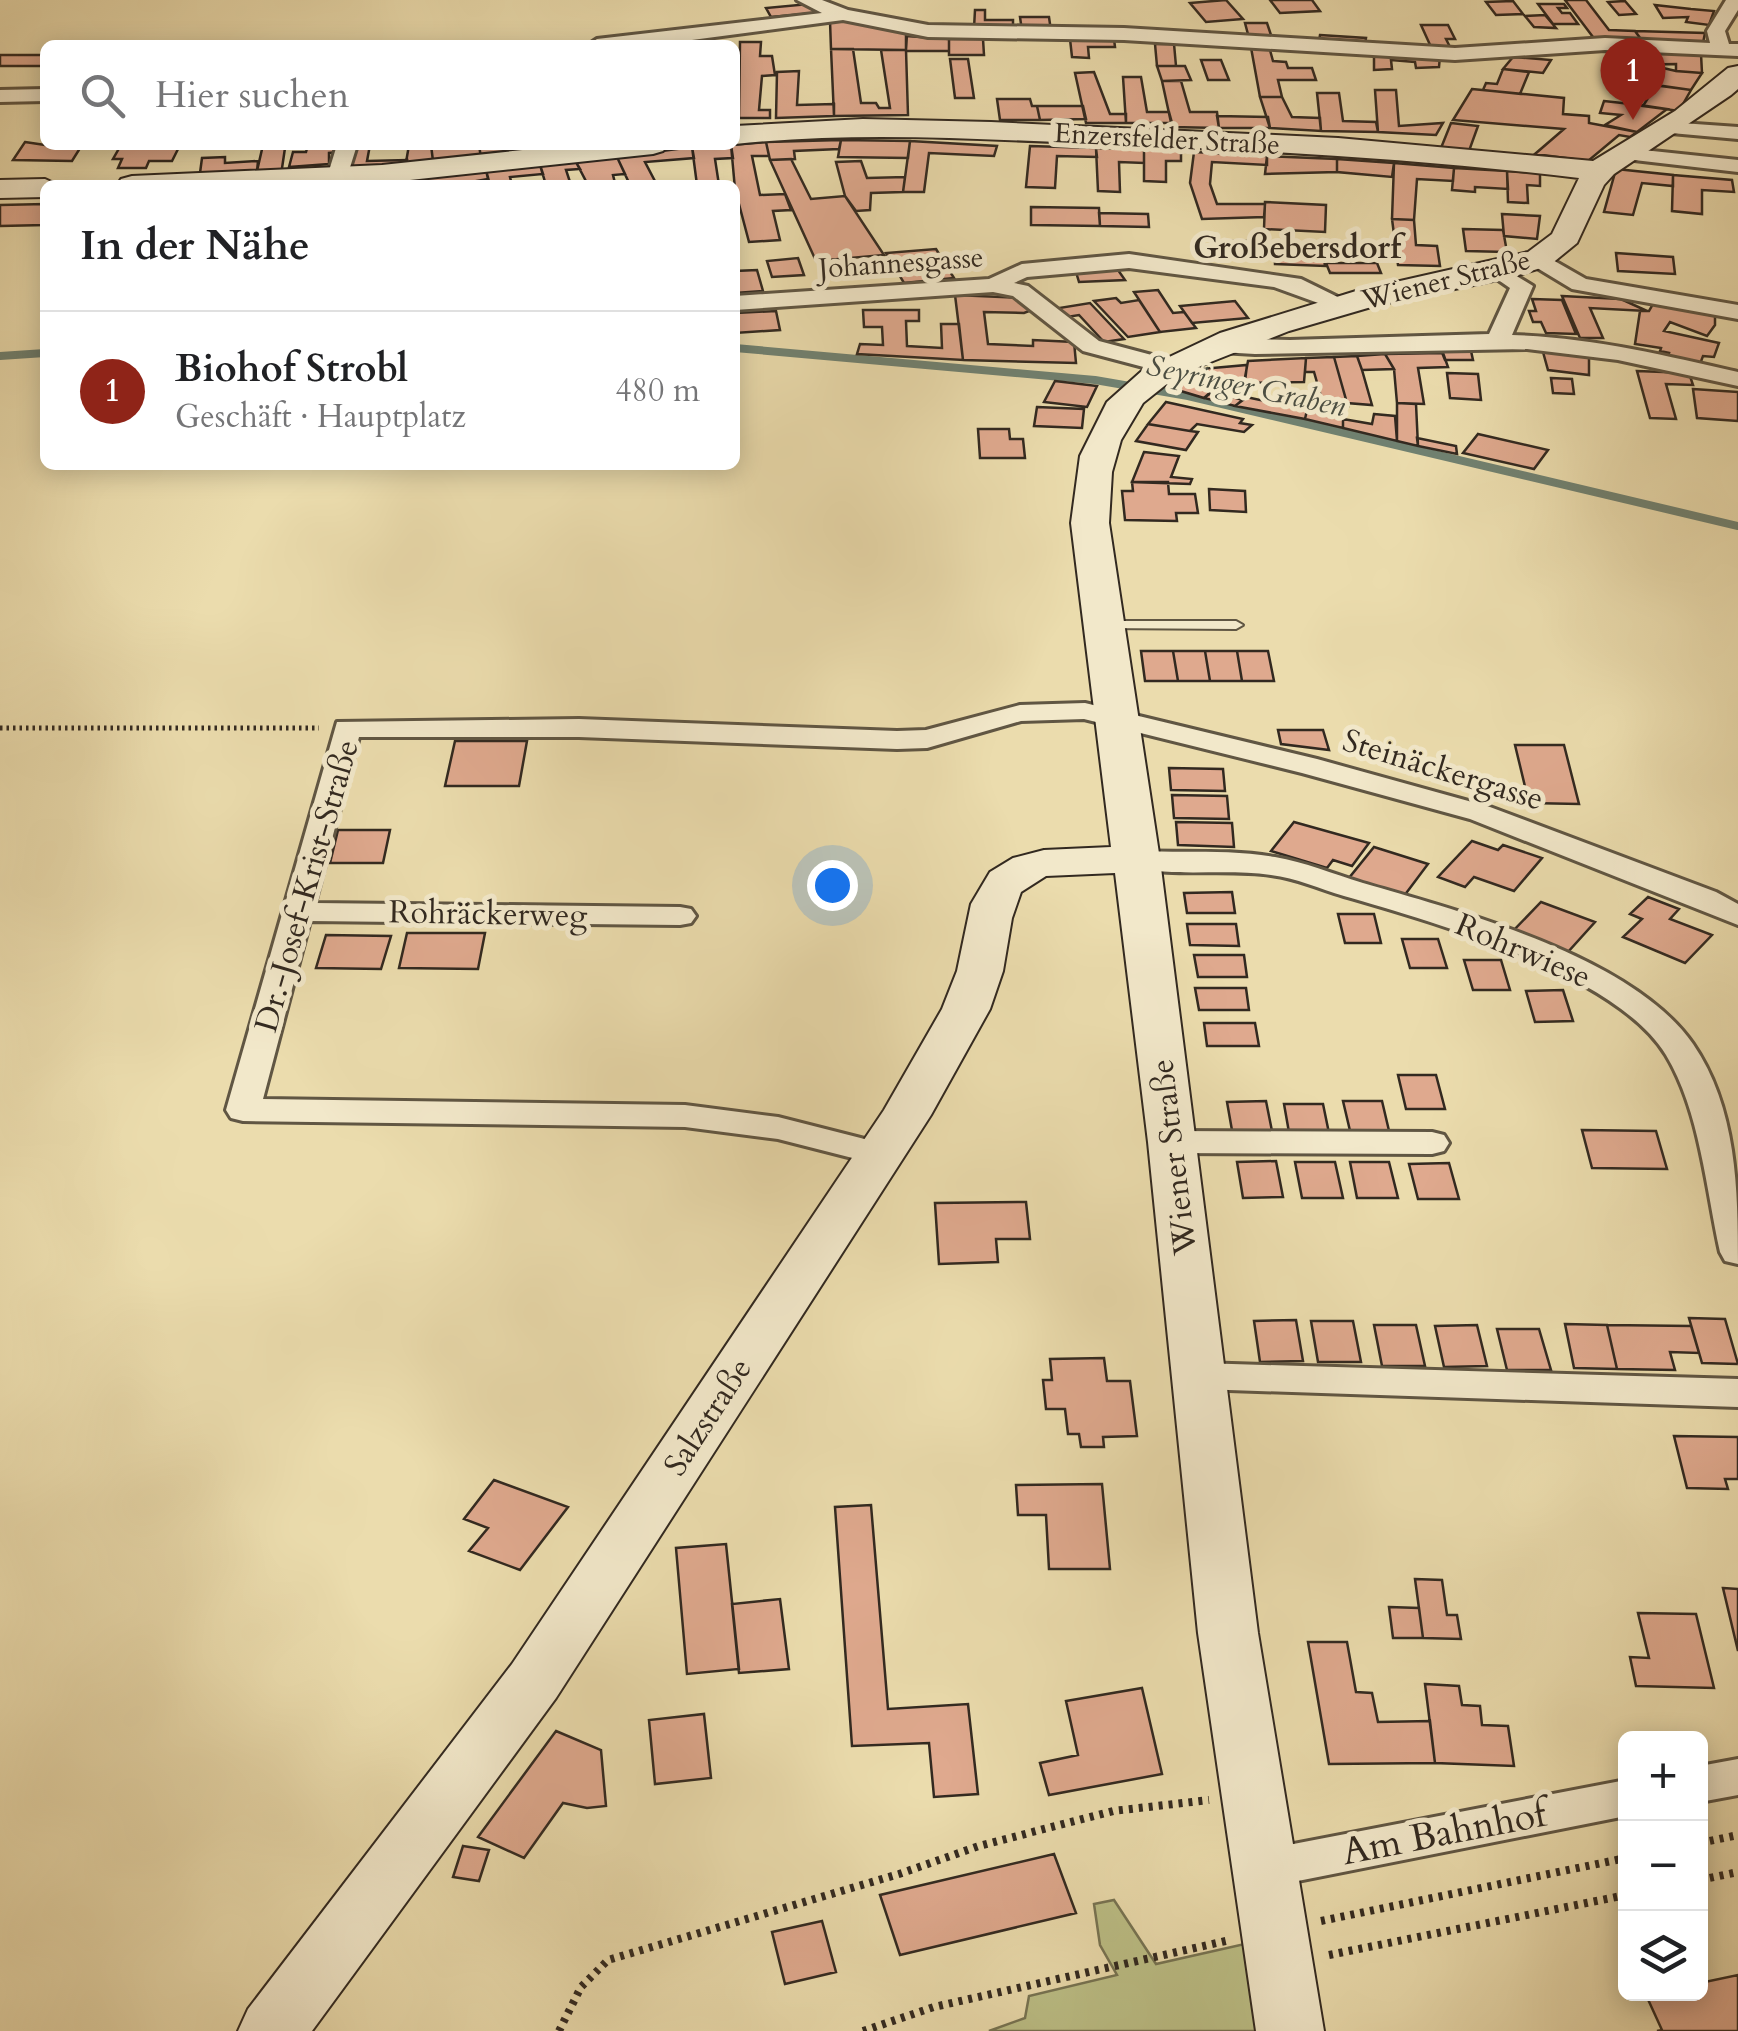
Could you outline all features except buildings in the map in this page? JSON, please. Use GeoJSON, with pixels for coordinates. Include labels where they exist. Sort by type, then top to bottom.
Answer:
{"type":"FeatureCollection","features":[{"type":"Feature","properties":{"kind":"street"},"geometry":{"type":"LineString","coordinates":[[806,0],[843,15],[928,30],[1124,34],[1455,54],[1605,44],[1729,48]]}},
{"type":"Feature","properties":{"kind":"street"},"geometry":{"type":"LineString","coordinates":[[1729,48],[1716,31],[1735,0]]}},
{"type":"Feature","properties":{"kind":"street"},"geometry":{"type":"LineString","coordinates":[[652,40],[843,15]]}},
{"type":"Feature","properties":{"kind":"street"},"geometry":{"type":"LineString","coordinates":[[1611,163],[1667,128],[1738,74]]}},
{"type":"Feature","properties":{"kind":"street"},"geometry":{"type":"LineString","coordinates":[[0,96],[40,95]]}},
{"type":"Feature","properties":{"kind":"street","name":"Enzersfelder Straße"},"geometry":{"type":"LineString","coordinates":[[740,135],[868,128],[1065,134],[1611,163]]}},
{"type":"Feature","properties":{"kind":"street"},"geometry":{"type":"LineString","coordinates":[[1667,128],[1738,133]]}},
{"type":"Feature","properties":{"kind":"street"},"geometry":{"type":"LineString","coordinates":[[337,177],[345,150]]}},
{"type":"Feature","properties":{"kind":"street"},"geometry":{"type":"LineString","coordinates":[[304,180],[604,150]]}},
{"type":"Feature","properties":{"kind":"street"},"geometry":{"type":"LineString","coordinates":[[1611,163],[1738,166]]}},
{"type":"Feature","properties":{"kind":"street","name":"Wiener Straße"},"geometry":{"type":"LineString","coordinates":[[1290,2031],[1250,1796],[1228,1633],[1173,1142],[1090,523],[1090,491],[1106,432],[1153,378],[1221,346],[1343,305],[1518,272],[1560,245],[1585,188],[1611,163]]}},
{"type":"Feature","properties":{"kind":"street"},"geometry":{"type":"LineString","coordinates":[[0,189],[40,188]]}},
{"type":"Feature","properties":{"kind":"street"},"geometry":{"type":"LineString","coordinates":[[993,285],[1022,271],[1128,261],[1274,280],[1301,286],[1343,305]]}},
{"type":"Feature","properties":{"kind":"street"},"geometry":{"type":"LineString","coordinates":[[1518,272],[1738,312]]}},
{"type":"Feature","properties":{"kind":"street"},"geometry":{"type":"LineString","coordinates":[[1518,272],[1580,284]]}},
{"type":"Feature","properties":{"kind":"street"},"geometry":{"type":"LineString","coordinates":[[1498,340],[1518,272]]}},
{"type":"Feature","properties":{"kind":"street","name":"Johannesgasse"},"geometry":{"type":"LineString","coordinates":[[740,303],[993,285],[1020,291],[1091,346],[1153,378]]}},
{"type":"Feature","properties":{"kind":"street","name":"Wiener Straße"},"geometry":{"type":"LineString","coordinates":[[1221,346],[1280,350],[1498,340],[1625,353],[1738,379]]}},
{"type":"Feature","properties":{"kind":"street","name":"Dr.-Josef-Krist-Straße"},"geometry":{"type":"LineString","coordinates":[[880,1154],[778,1128],[685,1116],[243,1110],[347,728],[579,728],[896,740],[927,739],[1020,712],[1085,711],[1118,722]]}},
{"type":"Feature","properties":{"kind":"street","name":"Steinäckergasse"},"geometry":{"type":"LineString","coordinates":[[1118,722],[1306,765],[1480,814],[1705,899],[1738,916]]}},
{"type":"Feature","properties":{"kind":"street","name":"Salzstraße"},"geometry":{"type":"LineString","coordinates":[[272,2031],[534,1681],[880,1154],[956,1032],[979,973],[993,906],[1005,883],[1014,874],[1043,865],[1138,860]]}},
{"type":"Feature","properties":{"kind":"street","name":"Rohrwiese"},"geometry":{"type":"LineString","coordinates":[[1138,860],[1270,865],[1415,908],[1540,955],[1602,984],[1639,1007],[1666,1031],[1696,1084],[1738,1252]]}},
{"type":"Feature","properties":{"kind":"street","name":"Rohräckerweg"},"geometry":{"type":"LineString","coordinates":[[297,912],[680,916]]}},
{"type":"Feature","properties":{"kind":"street"},"geometry":{"type":"LineString","coordinates":[[1173,1142],[1432,1143]]}},
{"type":"Feature","properties":{"kind":"street"},"geometry":{"type":"LineString","coordinates":[[1200,1376],[1738,1393]]}},
{"type":"Feature","properties":{"kind":"street"},"geometry":{"type":"LineString","coordinates":[[1708,1782],[1738,1776]]}},
{"type":"Feature","properties":{"kind":"street","name":"Am Bahnhof"},"geometry":{"type":"LineString","coordinates":[[1262,1868],[1618,1800]]}},
{"type":"Feature","properties":{"kind":"lane"},"geometry":{"type":"LineString","coordinates":[[1106,625],[1236,625]]}},
{"type":"Feature","properties":{"kind":"path"},"geometry":{"type":"LineString","coordinates":[[0,728],[347,728]]}},
{"type":"Feature","properties":{"kind":"path"},"geometry":{"type":"LineString","coordinates":[[559,2031],[580,1987],[608,1960],[979,1846],[1112,1811],[1250,1796]]}},
{"type":"Feature","properties":{"kind":"path"},"geometry":{"type":"LineString","coordinates":[[1708,1841],[1738,1835]]}},
{"type":"Feature","properties":{"kind":"path"},"geometry":{"type":"LineString","coordinates":[[1708,1878],[1738,1872]]}},
{"type":"Feature","properties":{"kind":"path"},"geometry":{"type":"LineString","coordinates":[[1279,1966],[1618,1897]]}},
{"type":"Feature","properties":{"kind":"green space"},"geometry":{"type":"Polygon","coordinates":[[[1114,1900],[1156,1964],[1258,1941],[1268,2031],[989,2031],[1025,2018],[1029,1996],[1117,1975],[1100,1945],[1094,1904],[1114,1900]]]}},
{"type":"Feature","properties":{"kind":"waterway","name":"Seyringer Graben"},"geometry":{"type":"LineString","coordinates":[[740,348],[1095,380],[1188,396],[1738,526]]}},
{"type":"Feature","properties":{"kind":"waterway","name":"Seyringer Graben"},"geometry":{"type":"LineString","coordinates":[[0,356],[40,353]]}},
{"type":"Feature","properties":{"kind":"place","name":"Biohof Strobl"},"geometry":{"type":"Point","coordinates":[1633,120]}},
{"type":"Feature","properties":{"kind":"district","name":"Großebersdorf"},"geometry":{"type":"Point","coordinates":[1297,248]}}]}
